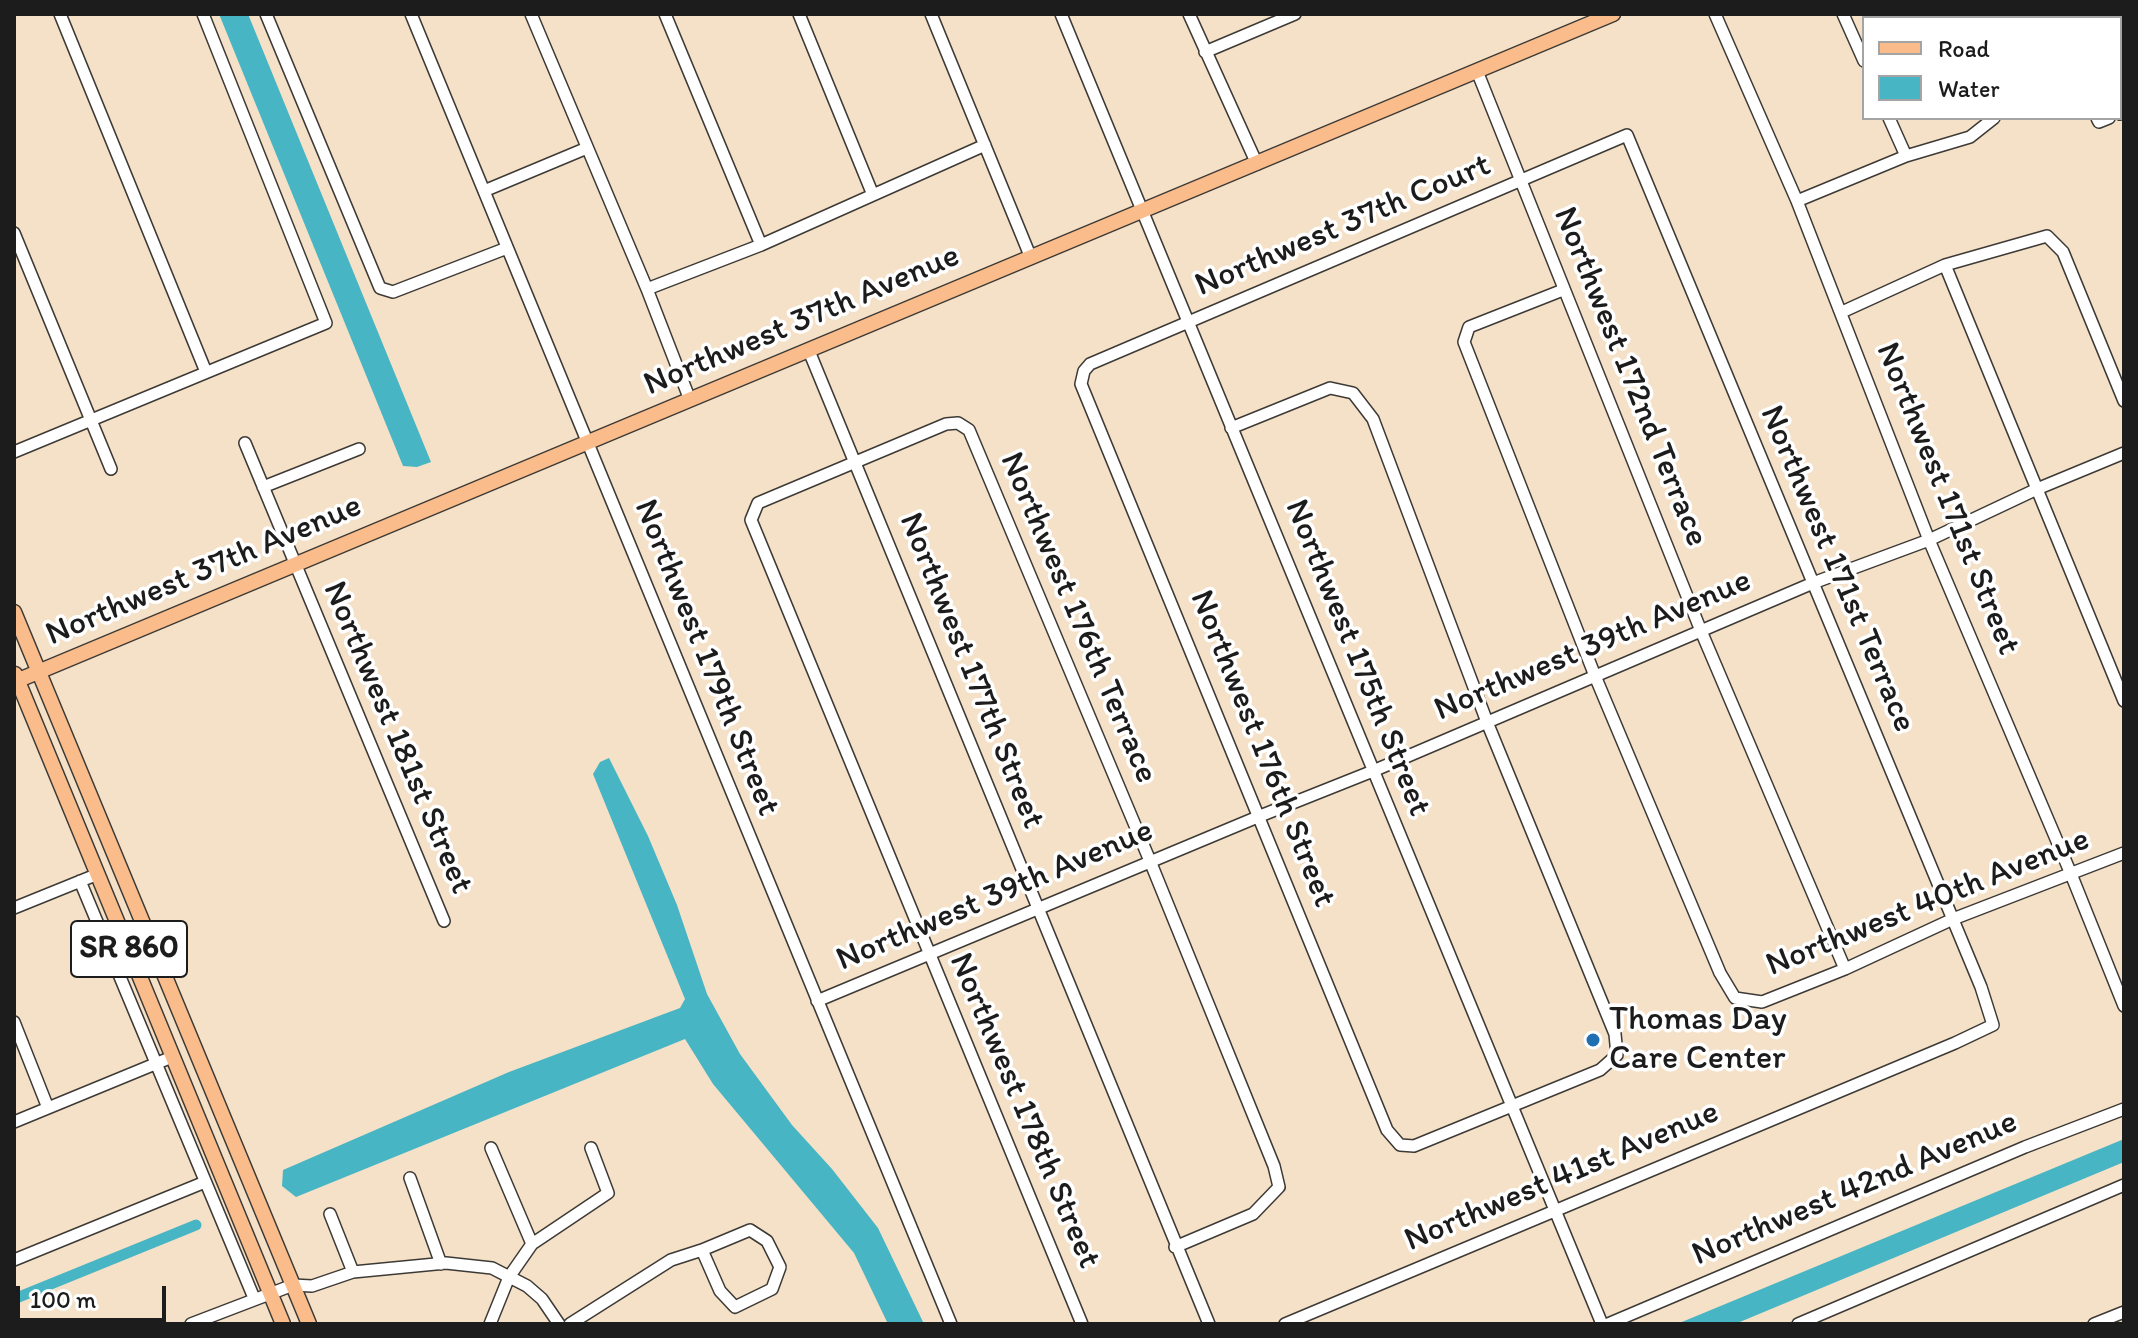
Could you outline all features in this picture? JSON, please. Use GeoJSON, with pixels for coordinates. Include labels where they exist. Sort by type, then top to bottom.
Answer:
{"type":"FeatureCollection","features":[{"type":"Feature","properties":{"kind":"main road","name":"Northwest 37th Avenue"},"geometry":{"type":"LineString","coordinates":[[15,678],[39,672],[1257,164],[1477,71],[1592,18],[1613,14]]}},
{"type":"Feature","properties":{"kind":"main road","name":"SR 860"},"geometry":{"type":"LineString","coordinates":[[14,612],[309,1324]]}},
{"type":"Feature","properties":{"kind":"main road","name":"SR 860"},"geometry":{"type":"LineString","coordinates":[[15,678],[283,1324]]}},
{"type":"Feature","properties":{"kind":"main road"},"geometry":{"type":"LineString","coordinates":[[172,1057],[192,1067],[209,1083]]}},
{"type":"Feature","properties":{"kind":"street"},"geometry":{"type":"LineString","coordinates":[[60,14],[206,372]]}},
{"type":"Feature","properties":{"kind":"street"},"geometry":{"type":"LineString","coordinates":[[14,452],[326,323],[203,14]]}},
{"type":"Feature","properties":{"kind":"street"},"geometry":{"type":"LineString","coordinates":[[266,14],[380,288],[393,292],[507,248]]}},
{"type":"Feature","properties":{"kind":"street","name":"Northwest 179th Street"},"geometry":{"type":"LineString","coordinates":[[411,14],[951,1324]]}},
{"type":"Feature","properties":{"kind":"street"},"geometry":{"type":"LineString","coordinates":[[531,14],[647,289],[690,400]]}},
{"type":"Feature","properties":{"kind":"street"},"geometry":{"type":"LineString","coordinates":[[665,14],[761,245]]}},
{"type":"Feature","properties":{"kind":"street"},"geometry":{"type":"LineString","coordinates":[[799,14],[873,195]]}},
{"type":"Feature","properties":{"kind":"street"},"geometry":{"type":"LineString","coordinates":[[931,14],[1031,258]]}},
{"type":"Feature","properties":{"kind":"street","name":"Northwest 175th Street"},"geometry":{"type":"LineString","coordinates":[[1061,14],[1602,1324]]}},
{"type":"Feature","properties":{"kind":"street"},"geometry":{"type":"LineString","coordinates":[[1189,14],[1257,164]]}},
{"type":"Feature","properties":{"kind":"street"},"geometry":{"type":"LineString","coordinates":[[1205,52],[1295,14]]}},
{"type":"Feature","properties":{"kind":"street","name":"Northwest 171st Street"},"geometry":{"type":"LineString","coordinates":[[1715,14],[1797,201],[1929,540],[2124,1006]]}},
{"type":"Feature","properties":{"kind":"street"},"geometry":{"type":"LineString","coordinates":[[1843,14],[1862,57]]}},
{"type":"Feature","properties":{"kind":"street","name":"Northwest 172nd Terrace"},"geometry":{"type":"LineString","coordinates":[[1477,71],[1701,631],[1845,969]]}},
{"type":"Feature","properties":{"kind":"street"},"geometry":{"type":"LineString","coordinates":[[1890,120],[1906,156]]}},
{"type":"Feature","properties":{"kind":"street"},"geometry":{"type":"LineString","coordinates":[[1797,201],[1906,156],[1970,137],[1991,120]]}},
{"type":"Feature","properties":{"kind":"street","name":"Northwest 37th Court"},"geometry":{"type":"LineString","coordinates":[[1084,371],[1090,364],[1627,135]]}},
{"type":"Feature","properties":{"kind":"street","name":"Northwest 171st Terrace"},"geometry":{"type":"LineString","coordinates":[[1627,135],[1981,987],[1993,1025]]}},
{"type":"Feature","properties":{"kind":"street"},"geometry":{"type":"LineString","coordinates":[[647,289],[761,245],[985,145]]}},
{"type":"Feature","properties":{"kind":"street"},"geometry":{"type":"LineString","coordinates":[[484,191],[587,148]]}},
{"type":"Feature","properties":{"kind":"street"},"geometry":{"type":"LineString","coordinates":[[14,233],[111,469]]}},
{"type":"Feature","properties":{"kind":"street"},"geometry":{"type":"LineString","coordinates":[[1842,312],[1945,265],[2047,236],[2063,252],[2124,401]]}},
{"type":"Feature","properties":{"kind":"street"},"geometry":{"type":"LineString","coordinates":[[1945,265],[2124,701]]}},
{"type":"Feature","properties":{"kind":"street"},"geometry":{"type":"LineString","coordinates":[[1563,290],[1469,327],[1464,342],[1595,676]]}},
{"type":"Feature","properties":{"kind":"street","name":"Northwest 177th Street"},"geometry":{"type":"LineString","coordinates":[[809,351],[1209,1324]]}},
{"type":"Feature","properties":{"kind":"street","name":"Northwest 176th Street"},"geometry":{"type":"LineString","coordinates":[[1084,371],[1081,384],[1387,1130],[1400,1145],[1414,1146],[1512,1107]]}},
{"type":"Feature","properties":{"kind":"street"},"geometry":{"type":"LineString","coordinates":[[1231,428],[1330,388],[1353,393],[1373,419],[1487,722],[1615,1034],[1617,1055],[1600,1070],[1512,1107]]}},
{"type":"Feature","properties":{"kind":"street","name":"Northwest 176th Terrace"},"geometry":{"type":"LineString","coordinates":[[855,462],[946,424],[958,423],[969,430],[1246,1094],[1279,1187],[1253,1214],[1175,1247]]}},
{"type":"Feature","properties":{"kind":"street","name":"Northwest 181st Street"},"geometry":{"type":"LineString","coordinates":[[245,443],[444,921]]}},
{"type":"Feature","properties":{"kind":"street"},"geometry":{"type":"LineString","coordinates":[[263,487],[359,449]]}},
{"type":"Feature","properties":{"kind":"street","name":"Northwest 39th Avenue"},"geometry":{"type":"LineString","coordinates":[[817,1001],[1373,771],[1813,583],[1929,540],[2037,489],[2124,453]]}},
{"type":"Feature","properties":{"kind":"street","name":"Northwest 178th Street"},"geometry":{"type":"LineString","coordinates":[[855,462],[758,503],[751,520],[1082,1324]]}},
{"type":"Feature","properties":{"kind":"street","name":"Northwest 40th Avenue"},"geometry":{"type":"LineString","coordinates":[[1595,676],[1720,973],[1735,998],[1762,1002],[1845,969],[1953,919],[2124,853]]}},
{"type":"Feature","properties":{"kind":"street"},"geometry":{"type":"LineString","coordinates":[[14,908],[98,874]]}},
{"type":"Feature","properties":{"kind":"street"},"geometry":{"type":"LineString","coordinates":[[80,881],[254,1298]]}},
{"type":"Feature","properties":{"kind":"street"},"geometry":{"type":"LineString","coordinates":[[2112,977],[2124,972]]}},
{"type":"Feature","properties":{"kind":"street"},"geometry":{"type":"LineString","coordinates":[[14,1022],[48,1108]]}},
{"type":"Feature","properties":{"kind":"street","name":"Northwest 41st Avenue"},"geometry":{"type":"LineString","coordinates":[[1285,1324],[1993,1025]]}},
{"type":"Feature","properties":{"kind":"street"},"geometry":{"type":"LineString","coordinates":[[14,1122],[172,1057]]}},
{"type":"Feature","properties":{"kind":"street","name":"Northwest 42nd Avenue"},"geometry":{"type":"LineString","coordinates":[[1608,1324],[2025,1147],[2124,1109]]}},
{"type":"Feature","properties":{"kind":"street"},"geometry":{"type":"LineString","coordinates":[[491,1148],[532,1244]]}},
{"type":"Feature","properties":{"kind":"street"},"geometry":{"type":"LineString","coordinates":[[490,1324],[509,1277],[532,1244],[608,1193],[591,1148]]}},
{"type":"Feature","properties":{"kind":"street"},"geometry":{"type":"LineString","coordinates":[[410,1178],[441,1264]]}},
{"type":"Feature","properties":{"kind":"street"},"geometry":{"type":"LineString","coordinates":[[14,1260],[205,1182]]}},
{"type":"Feature","properties":{"kind":"street"},"geometry":{"type":"LineString","coordinates":[[1798,1324],[2124,1185]]}},
{"type":"Feature","properties":{"kind":"street"},"geometry":{"type":"LineString","coordinates":[[330,1214],[353,1272]]}},
{"type":"Feature","properties":{"kind":"street"},"geometry":{"type":"LineString","coordinates":[[570,1324],[671,1260],[750,1230],[767,1241],[780,1267],[772,1289],[735,1307],[720,1291],[702,1250]]}},
{"type":"Feature","properties":{"kind":"street"},"geometry":{"type":"LineString","coordinates":[[191,1324],[293,1285],[312,1286],[353,1272],[441,1264],[473,1264],[492,1268],[527,1286],[542,1299],[559,1324]]}},
{"type":"Feature","properties":{"kind":"street"},"geometry":{"type":"LineString","coordinates":[[2094,1324],[2124,1312]]}},
{"type":"Feature","properties":{"kind":"water"},"geometry":{"type":"Polygon","coordinates":[[[219,14],[248,14],[431,462],[417,467],[403,466],[219,14]]]}},
{"type":"Feature","properties":{"kind":"water"},"geometry":{"type":"Polygon","coordinates":[[[609,758],[648,836],[677,905],[707,994],[740,1054],[792,1125],[832,1169],[878,1228],[924,1324],[888,1324],[854,1253],[713,1084],[685,1039],[296,1197],[282,1186],[283,1170],[509,1072],[680,1008],[685,999],[593,774],[600,762],[609,758]]]}},
{"type":"Feature","properties":{"kind":"water"},"geometry":{"type":"Polygon","coordinates":[[[2124,1139],[2124,1162],[1735,1324],[1677,1324],[2124,1139]]]}},
{"type":"Feature","properties":{"kind":"waterway"},"geometry":{"type":"LineString","coordinates":[[14,1299],[196,1225]]}},
{"type":"Feature","properties":{"kind":"place","name":"Thomas Day Care Center"},"geometry":{"type":"Point","coordinates":[1593,1040]}}]}
